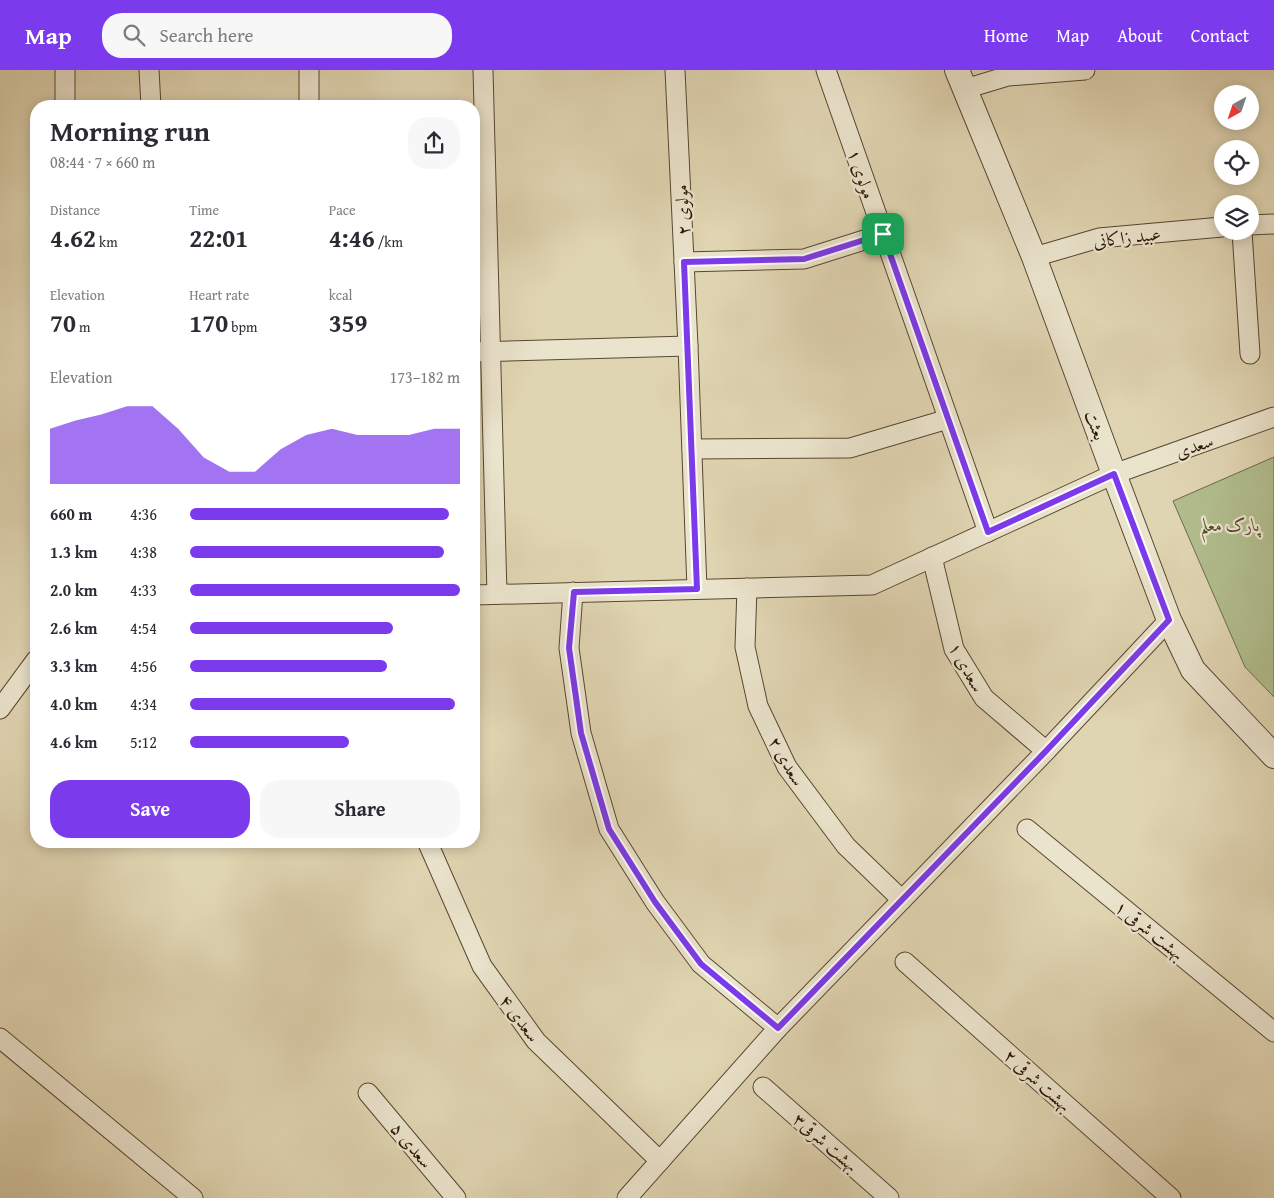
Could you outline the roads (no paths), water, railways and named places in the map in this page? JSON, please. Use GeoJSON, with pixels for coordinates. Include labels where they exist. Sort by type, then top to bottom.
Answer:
{"type":"FeatureCollection","features":[{"type":"Feature","properties":{"kind":"street"},"geometry":{"type":"LineString","coordinates":[[65,70],[65,100]]}},
{"type":"Feature","properties":{"kind":"street"},"geometry":{"type":"LineString","coordinates":[[149,70],[151,100]]}},
{"type":"Feature","properties":{"kind":"street"},"geometry":{"type":"LineString","coordinates":[[309,70],[309,100]]}},
{"type":"Feature","properties":{"kind":"street"},"geometry":{"type":"LineString","coordinates":[[483,70],[482,352],[497,594]]}},
{"type":"Feature","properties":{"kind":"street","name":"مولوی ۲"},"geometry":{"type":"LineString","coordinates":[[675,70],[697,589]]}},
{"type":"Feature","properties":{"kind":"street","name":"مولوی ۱"},"geometry":{"type":"LineString","coordinates":[[826,70],[988,532]]}},
{"type":"Feature","properties":{"kind":"street"},"geometry":{"type":"LineString","coordinates":[[961,80],[1085,70]]}},
{"type":"Feature","properties":{"kind":"street","name":"بعثت"},"geometry":{"type":"LineString","coordinates":[[961,80],[1034,257],[1169,620],[1193,670],[1274,756]]}},
{"type":"Feature","properties":{"kind":"street"},"geometry":{"type":"LineString","coordinates":[[1259,225],[1274,224]]}},
{"type":"Feature","properties":{"kind":"street","name":"عبید زاکانی"},"geometry":{"type":"LineString","coordinates":[[1034,257],[1099,238],[1214,229]]}},
{"type":"Feature","properties":{"kind":"street"},"geometry":{"type":"LineString","coordinates":[[684,262],[804,259],[883,234]]}},
{"type":"Feature","properties":{"kind":"street"},"geometry":{"type":"LineString","coordinates":[[1243,240],[1250,354]]}},
{"type":"Feature","properties":{"kind":"street"},"geometry":{"type":"LineString","coordinates":[[482,352],[688,346]]}},
{"type":"Feature","properties":{"kind":"street","name":"سعدی"},"geometry":{"type":"LineString","coordinates":[[480,595],[872,585],[1114,474],[1274,417]]}},
{"type":"Feature","properties":{"kind":"street"},"geometry":{"type":"LineString","coordinates":[[692,449],[850,448],[948,419]]}},
{"type":"Feature","properties":{"kind":"street","name":"سعدی ۱"},"geometry":{"type":"LineString","coordinates":[[932,557],[954,649],[984,698],[1046,751]]}},
{"type":"Feature","properties":{"kind":"street","name":"سعدی ۲"},"geometry":{"type":"LineString","coordinates":[[747,588],[745,647],[758,706],[787,767],[846,846],[902,900]]}},
{"type":"Feature","properties":{"kind":"street"},"geometry":{"type":"LineString","coordinates":[[574,592],[569,648],[581,733],[609,829],[655,902],[701,964],[778,1028]]}},
{"type":"Feature","properties":{"kind":"street"},"geometry":{"type":"LineString","coordinates":[[628,1198],[778,1028],[1046,751],[1169,620]]}},
{"type":"Feature","properties":{"kind":"street"},"geometry":{"type":"LineString","coordinates":[[0,709],[30,668]]}},
{"type":"Feature","properties":{"kind":"street","name":"بهشت شرقی ۱"},"geometry":{"type":"LineString","coordinates":[[1027,829],[1274,1032]]}},
{"type":"Feature","properties":{"kind":"street","name":"سعدی ۴"},"geometry":{"type":"LineString","coordinates":[[430,848],[482,966],[536,1041],[660,1161]]}},
{"type":"Feature","properties":{"kind":"street","name":"بهشت شرقی ۲"},"geometry":{"type":"LineString","coordinates":[[905,962],[1171,1198]]}},
{"type":"Feature","properties":{"kind":"street"},"geometry":{"type":"LineString","coordinates":[[0,1038],[194,1198]]}},
{"type":"Feature","properties":{"kind":"street","name":"بهشت شرقی۳"},"geometry":{"type":"LineString","coordinates":[[763,1087],[889,1198]]}},
{"type":"Feature","properties":{"kind":"street","name":"سعدی ۵"},"geometry":{"type":"LineString","coordinates":[[368,1093],[456,1198]]}},
{"type":"Feature","properties":{"kind":"park label","name":"پارک معلم"},"geometry":{"type":"Point","coordinates":[1230,524]}}]}
